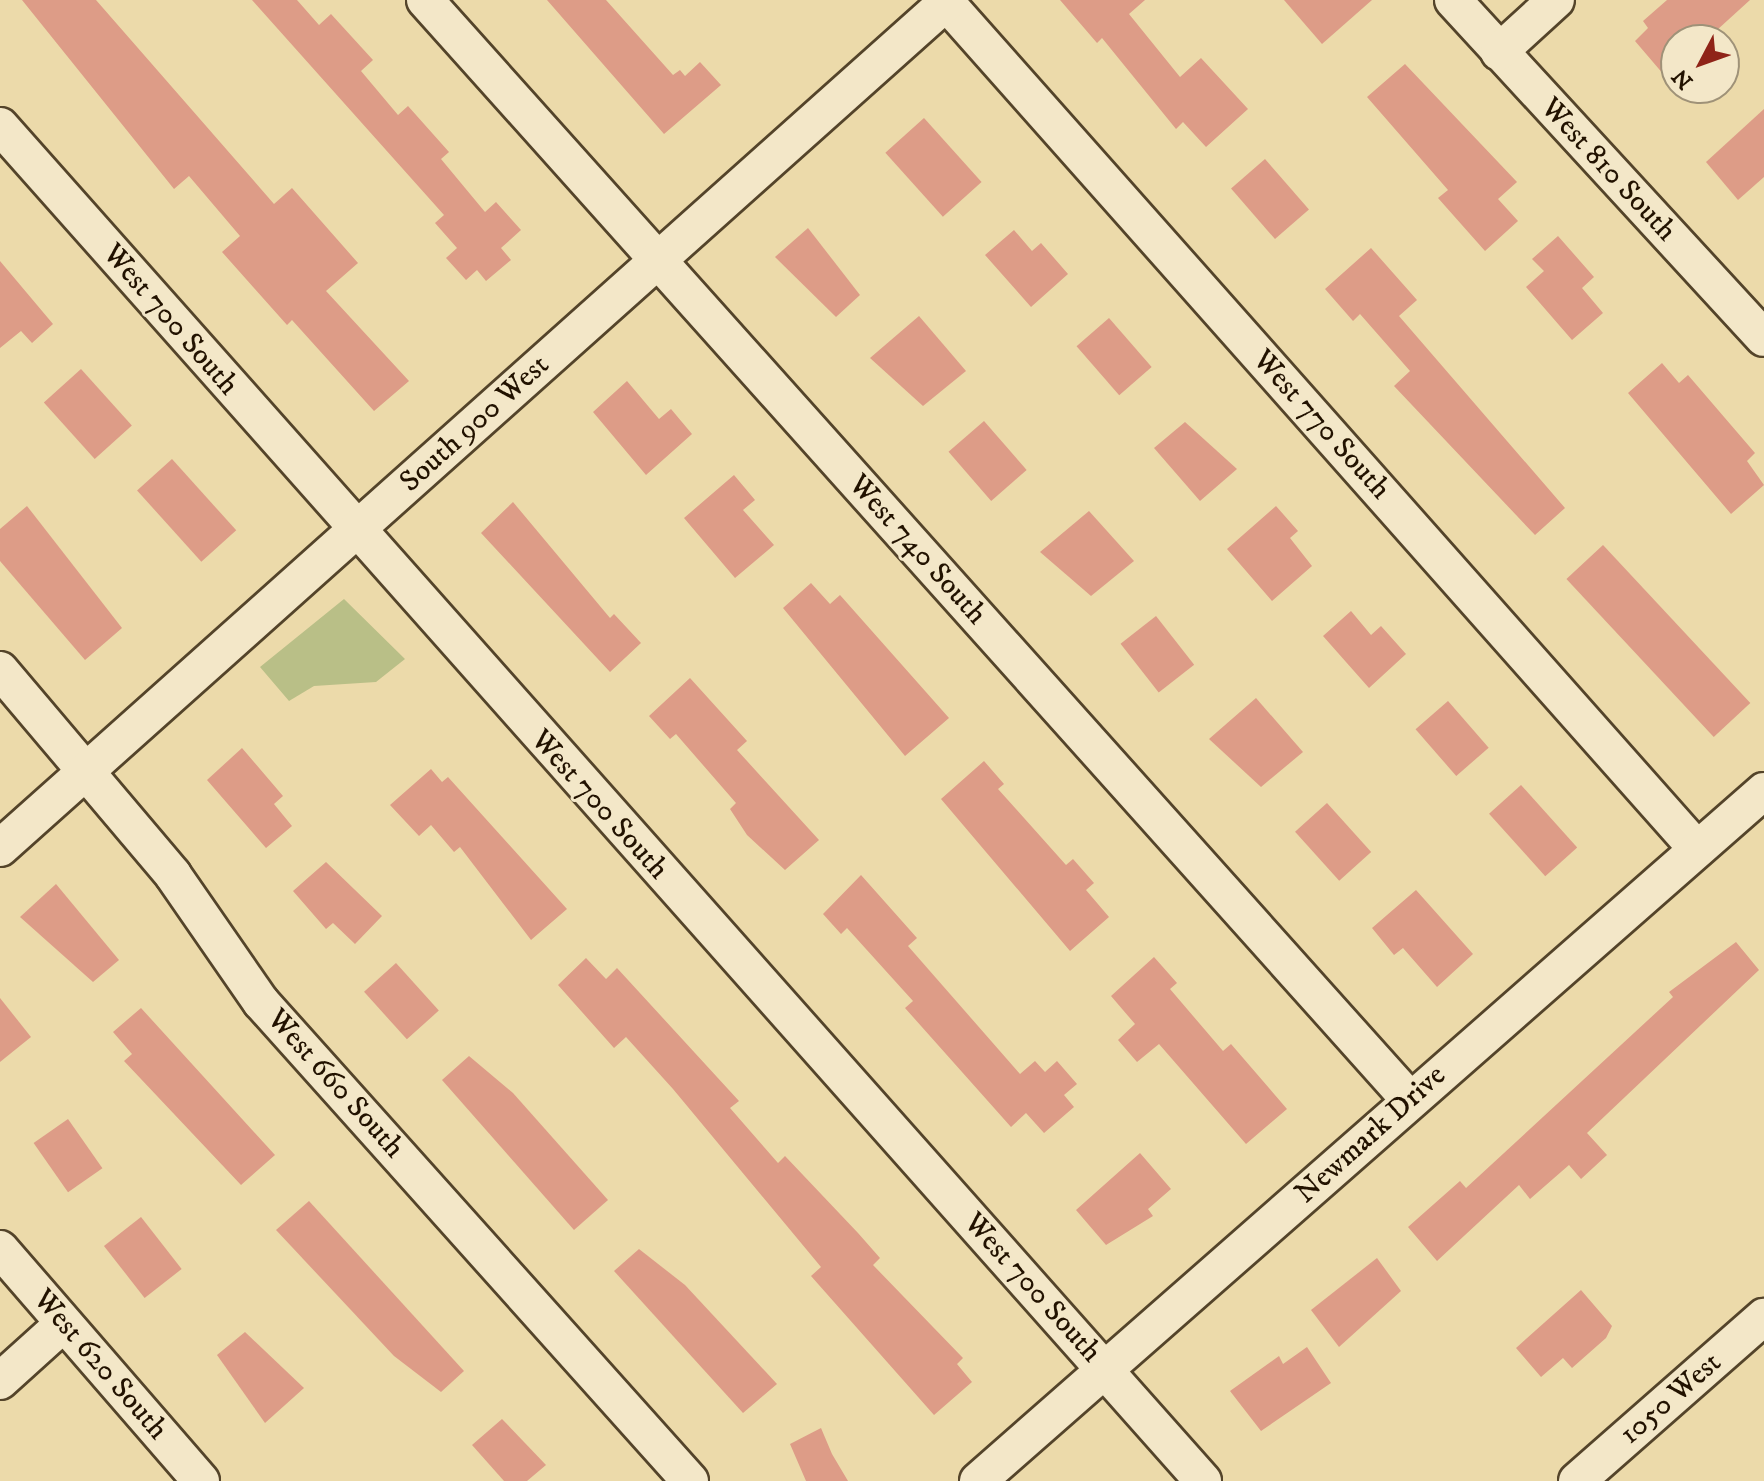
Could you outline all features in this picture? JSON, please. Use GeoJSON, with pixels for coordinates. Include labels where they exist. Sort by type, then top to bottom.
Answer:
{"type":"FeatureCollection","features":[{"type":"Feature","properties":{"kind":"street","name":"West 740 South"},"geometry":{"type":"LineString","coordinates":[[425,0],[1410,1100]]}},
{"type":"Feature","properties":{"kind":"street","name":"West 810 South"},"geometry":{"type":"LineString","coordinates":[[1453,0],[1499,52],[1759,322]]}},
{"type":"Feature","properties":{"kind":"street"},"geometry":{"type":"LineString","coordinates":[[1499,52],[1556,0]]}},
{"type":"Feature","properties":{"kind":"street","name":"South 900 West"},"geometry":{"type":"LineString","coordinates":[[0,848],[946,1]]}},
{"type":"Feature","properties":{"kind":"street","name":"West 770 South"},"geometry":{"type":"LineString","coordinates":[[946,1],[1697,849]]}},
{"type":"Feature","properties":{"kind":"street","name":"West 700 South"},"geometry":{"type":"LineString","coordinates":[[0,126],[354,531],[1203,1481]]}},
{"type":"Feature","properties":{"kind":"street","name":"West 660 South"},"geometry":{"type":"LineString","coordinates":[[0,670],[88,769],[261,1002],[690,1481]]}},
{"type":"Feature","properties":{"kind":"street","name":"Newmark Drive"},"geometry":{"type":"LineString","coordinates":[[978,1481],[1764,791]]}},
{"type":"Feature","properties":{"kind":"street","name":"West 620 South"},"geometry":{"type":"LineString","coordinates":[[0,1249],[201,1481]]}},
{"type":"Feature","properties":{"kind":"street","name":"1050 West"},"geometry":{"type":"LineString","coordinates":[[1577,1481],[1764,1317]]}},
{"type":"Feature","properties":{"kind":"street"},"geometry":{"type":"LineString","coordinates":[[0,1381],[63,1324]]}},
{"type":"Feature","properties":{"kind":"green space"},"geometry":{"type":"Polygon","coordinates":[[[344,599],[405,659],[376,682],[314,686],[289,701],[260,667],[344,599]]]}},
{"type":"Feature","properties":{"kind":"building"},"geometry":{"type":"Polygon","coordinates":[[[22,0],[96,0],[274,204],[292,188],[358,263],[326,291],[409,381],[374,411],[292,320],[287,325],[222,252],[240,236],[189,176],[174,189],[22,0]]]}},
{"type":"Feature","properties":{"kind":"building"},"geometry":{"type":"Polygon","coordinates":[[[252,0],[297,0],[319,25],[331,14],[373,60],[361,71],[398,115],[408,106],[449,152],[441,159],[485,212],[496,202],[521,230],[501,248],[511,260],[486,281],[477,270],[466,280],[446,258],[457,248],[435,223],[444,215],[252,0]]]}},
{"type":"Feature","properties":{"kind":"building"},"geometry":{"type":"Polygon","coordinates":[[[547,0],[606,0],[673,75],[680,70],[685,76],[700,62],[721,85],[664,134],[547,0]]]}},
{"type":"Feature","properties":{"kind":"building"},"geometry":{"type":"Polygon","coordinates":[[[1060,0],[1145,0],[1129,14],[1180,77],[1201,58],[1248,109],[1206,147],[1183,122],[1176,129],[1102,38],[1097,43],[1060,0]]]}},
{"type":"Feature","properties":{"kind":"building"},"geometry":{"type":"Polygon","coordinates":[[[1284,0],[1372,0],[1322,44],[1284,0]]]}},
{"type":"Feature","properties":{"kind":"building"},"geometry":{"type":"Polygon","coordinates":[[[1667,0],[1750,0],[1724,24],[1660,24],[1660,70],[1635,41],[1648,28],[1643,21],[1667,0]]]}},
{"type":"Feature","properties":{"kind":"building"},"geometry":{"type":"Polygon","coordinates":[[[1405,64],[1517,182],[1498,199],[1518,221],[1485,251],[1438,198],[1448,190],[1367,97],[1405,64]]]}},
{"type":"Feature","properties":{"kind":"building"},"geometry":{"type":"Polygon","coordinates":[[[1764,109],[1764,177],[1738,200],[1706,162],[1764,109]]]}},
{"type":"Feature","properties":{"kind":"building"},"geometry":{"type":"Polygon","coordinates":[[[924,118],[982,182],[943,217],[885,153],[924,118]]]}},
{"type":"Feature","properties":{"kind":"building"},"geometry":{"type":"Polygon","coordinates":[[[1265,159],[1309,210],[1275,239],[1231,189],[1265,159]]]}},
{"type":"Feature","properties":{"kind":"building"},"geometry":{"type":"Polygon","coordinates":[[[808,228],[860,295],[836,317],[775,257],[808,228]]]}},
{"type":"Feature","properties":{"kind":"building"},"geometry":{"type":"Polygon","coordinates":[[[1014,230],[1032,251],[1041,243],[1068,274],[1031,307],[985,255],[1014,230]]]}},
{"type":"Feature","properties":{"kind":"building"},"geometry":{"type":"Polygon","coordinates":[[[1558,236],[1594,277],[1582,288],[1603,313],[1572,340],[1526,287],[1544,271],[1532,259],[1558,236]]]}},
{"type":"Feature","properties":{"kind":"building"},"geometry":{"type":"Polygon","coordinates":[[[1371,248],[1417,300],[1399,316],[1565,508],[1535,535],[1394,386],[1410,371],[1360,314],[1353,321],[1325,289],[1371,248]]]}},
{"type":"Feature","properties":{"kind":"building"},"geometry":{"type":"Polygon","coordinates":[[[0,261],[53,324],[32,343],[21,331],[0,348],[0,261]]]}},
{"type":"Feature","properties":{"kind":"building"},"geometry":{"type":"Polygon","coordinates":[[[919,316],[966,371],[923,406],[870,358],[919,316]]]}},
{"type":"Feature","properties":{"kind":"building"},"geometry":{"type":"Polygon","coordinates":[[[1109,318],[1152,367],[1119,395],[1077,346],[1109,318]]]}},
{"type":"Feature","properties":{"kind":"building"},"geometry":{"type":"Polygon","coordinates":[[[1662,363],[1679,383],[1688,375],[1755,453],[1747,461],[1764,485],[1731,514],[1628,393],[1662,363]]]}},
{"type":"Feature","properties":{"kind":"building"},"geometry":{"type":"Polygon","coordinates":[[[81,369],[132,425],[95,459],[44,402],[81,369]]]}},
{"type":"Feature","properties":{"kind":"building"},"geometry":{"type":"Polygon","coordinates":[[[627,381],[659,419],[671,409],[692,434],[646,475],[593,412],[627,381]]]}},
{"type":"Feature","properties":{"kind":"building"},"geometry":{"type":"Polygon","coordinates":[[[984,421],[1027,470],[991,501],[949,452],[984,421]]]}},
{"type":"Feature","properties":{"kind":"building"},"geometry":{"type":"Polygon","coordinates":[[[1185,422],[1237,469],[1200,501],[1154,448],[1185,422]]]}},
{"type":"Feature","properties":{"kind":"building"},"geometry":{"type":"Polygon","coordinates":[[[172,459],[236,530],[201,562],[137,490],[172,459]]]}},
{"type":"Feature","properties":{"kind":"building"},"geometry":{"type":"Polygon","coordinates":[[[734,475],[755,500],[743,510],[774,545],[735,578],[684,518],[734,475]]]}},
{"type":"Feature","properties":{"kind":"building"},"geometry":{"type":"Polygon","coordinates":[[[513,502],[610,618],[614,614],[641,643],[610,672],[481,533],[513,502]]]}},
{"type":"Feature","properties":{"kind":"building"},"geometry":{"type":"Polygon","coordinates":[[[27,506],[122,628],[85,660],[0,561],[0,529],[27,506]]]}},
{"type":"Feature","properties":{"kind":"building"},"geometry":{"type":"Polygon","coordinates":[[[1276,506],[1298,531],[1290,538],[1312,566],[1272,601],[1227,549],[1276,506]]]}},
{"type":"Feature","properties":{"kind":"building"},"geometry":{"type":"Polygon","coordinates":[[[1089,511],[1134,561],[1091,596],[1040,552],[1089,511]]]}},
{"type":"Feature","properties":{"kind":"building"},"geometry":{"type":"Polygon","coordinates":[[[1603,545],[1750,703],[1714,737],[1566,579],[1603,545]]]}},
{"type":"Feature","properties":{"kind":"building"},"geometry":{"type":"Polygon","coordinates":[[[811,583],[830,604],[840,595],[949,718],[905,756],[783,608],[811,583]]]}},
{"type":"Feature","properties":{"kind":"building"},"geometry":{"type":"Polygon","coordinates":[[[1351,611],[1371,635],[1381,626],[1406,654],[1369,688],[1323,636],[1351,611]]]}},
{"type":"Feature","properties":{"kind":"building"},"geometry":{"type":"Polygon","coordinates":[[[1156,616],[1194,665],[1159,693],[1121,644],[1156,616]]]}},
{"type":"Feature","properties":{"kind":"building"},"geometry":{"type":"Polygon","coordinates":[[[690,678],[747,741],[737,750],[819,840],[785,870],[747,835],[730,809],[736,803],[676,734],[670,739],[649,716],[690,678]]]}},
{"type":"Feature","properties":{"kind":"building"},"geometry":{"type":"Polygon","coordinates":[[[1256,698],[1303,752],[1261,787],[1209,739],[1256,698]]]}},
{"type":"Feature","properties":{"kind":"building"},"geometry":{"type":"Polygon","coordinates":[[[1448,701],[1489,748],[1456,776],[1416,729],[1448,701]]]}},
{"type":"Feature","properties":{"kind":"building"},"geometry":{"type":"Polygon","coordinates":[[[242,748],[283,796],[274,804],[292,826],[266,848],[207,780],[242,748]]]}},
{"type":"Feature","properties":{"kind":"building"},"geometry":{"type":"Polygon","coordinates":[[[984,761],[1004,784],[998,789],[1066,865],[1073,859],[1094,883],[1086,890],[1109,917],[1070,951],[941,799],[984,761]]]}},
{"type":"Feature","properties":{"kind":"building"},"geometry":{"type":"Polygon","coordinates":[[[431,769],[442,782],[448,777],[567,909],[531,940],[460,847],[454,852],[431,825],[419,836],[390,805],[431,769]]]}},
{"type":"Feature","properties":{"kind":"building"},"geometry":{"type":"Polygon","coordinates":[[[1521,785],[1577,847],[1545,876],[1489,814],[1521,785]]]}},
{"type":"Feature","properties":{"kind":"building"},"geometry":{"type":"Polygon","coordinates":[[[1327,803],[1371,852],[1339,881],[1295,832],[1327,803]]]}},
{"type":"Feature","properties":{"kind":"building"},"geometry":{"type":"Polygon","coordinates":[[[326,862],[382,916],[355,944],[333,923],[326,929],[293,891],[326,862]]]}},
{"type":"Feature","properties":{"kind":"building"},"geometry":{"type":"Polygon","coordinates":[[[861,875],[917,938],[908,946],[1020,1074],[1035,1061],[1045,1072],[1057,1061],[1077,1084],[1064,1095],[1074,1107],[1044,1133],[1026,1113],[1011,1127],[905,1008],[913,1001],[847,928],[841,934],[823,914],[861,875]]]}},
{"type":"Feature","properties":{"kind":"building"},"geometry":{"type":"Polygon","coordinates":[[[56,884],[119,960],[93,982],[20,917],[56,884]]]}},
{"type":"Feature","properties":{"kind":"building"},"geometry":{"type":"Polygon","coordinates":[[[1416,890],[1473,954],[1437,987],[1403,948],[1394,955],[1372,928],[1416,890]]]}},
{"type":"Feature","properties":{"kind":"building"},"geometry":{"type":"Polygon","coordinates":[[[1736,942],[1759,970],[1587,1133],[1607,1155],[1581,1179],[1569,1165],[1530,1199],[1519,1185],[1437,1261],[1408,1227],[1460,1181],[1466,1188],[1673,997],[1669,992],[1736,942]]]}},
{"type":"Feature","properties":{"kind":"building"},"geometry":{"type":"Polygon","coordinates":[[[1154,957],[1177,983],[1170,989],[1223,1051],[1231,1044],[1287,1109],[1246,1144],[1159,1044],[1137,1062],[1118,1040],[1135,1024],[1111,996],[1154,957]]]}},
{"type":"Feature","properties":{"kind":"building"},"geometry":{"type":"Polygon","coordinates":[[[586,958],[606,979],[617,968],[739,1101],[730,1108],[778,1163],[785,1156],[880,1258],[873,1265],[963,1358],[957,1364],[972,1382],[934,1415],[811,1276],[821,1267],[673,1089],[626,1037],[614,1048],[558,985],[586,958]]]}},
{"type":"Feature","properties":{"kind":"building"},"geometry":{"type":"Polygon","coordinates":[[[396,963],[439,1011],[407,1039],[364,992],[396,963]]]}},
{"type":"Feature","properties":{"kind":"building"},"geometry":{"type":"Polygon","coordinates":[[[0,998],[31,1037],[0,1062],[0,998]]]}},
{"type":"Feature","properties":{"kind":"building"},"geometry":{"type":"Polygon","coordinates":[[[141,1008],[275,1155],[241,1185],[124,1061],[132,1054],[113,1032],[141,1008]]]}},
{"type":"Feature","properties":{"kind":"building"},"geometry":{"type":"Polygon","coordinates":[[[469,1056],[513,1093],[608,1200],[574,1230],[442,1080],[469,1056]]]}},
{"type":"Feature","properties":{"kind":"building"},"geometry":{"type":"Polygon","coordinates":[[[68,1119],[102,1168],[68,1192],[34,1143],[68,1119]]]}},
{"type":"Feature","properties":{"kind":"building"},"geometry":{"type":"Polygon","coordinates":[[[1140,1153],[1171,1189],[1148,1209],[1153,1216],[1106,1245],[1076,1210],[1140,1153]]]}},
{"type":"Feature","properties":{"kind":"building"},"geometry":{"type":"Polygon","coordinates":[[[309,1201],[464,1371],[441,1392],[394,1356],[276,1230],[309,1201]]]}},
{"type":"Feature","properties":{"kind":"building"},"geometry":{"type":"Polygon","coordinates":[[[141,1217],[182,1269],[145,1298],[104,1246],[141,1217]]]}},
{"type":"Feature","properties":{"kind":"building"},"geometry":{"type":"Polygon","coordinates":[[[639,1249],[685,1285],[777,1384],[743,1413],[614,1271],[639,1249]]]}},
{"type":"Feature","properties":{"kind":"building"},"geometry":{"type":"Polygon","coordinates":[[[1377,1258],[1401,1291],[1339,1347],[1311,1310],[1377,1258]]]}},
{"type":"Feature","properties":{"kind":"building"},"geometry":{"type":"Polygon","coordinates":[[[1581,1290],[1612,1326],[1606,1338],[1572,1368],[1563,1358],[1541,1377],[1516,1348],[1581,1290]]]}},
{"type":"Feature","properties":{"kind":"building"},"geometry":{"type":"Polygon","coordinates":[[[245,1332],[304,1388],[265,1423],[217,1355],[245,1332]]]}},
{"type":"Feature","properties":{"kind":"building"},"geometry":{"type":"Polygon","coordinates":[[[1307,1347],[1331,1383],[1261,1431],[1230,1391],[1279,1356],[1283,1364],[1307,1347]]]}},
{"type":"Feature","properties":{"kind":"building"},"geometry":{"type":"Polygon","coordinates":[[[502,1419],[546,1465],[527,1481],[504,1481],[472,1445],[502,1419]]]}},
{"type":"Feature","properties":{"kind":"building"},"geometry":{"type":"Polygon","coordinates":[[[821,1428],[848,1481],[806,1481],[790,1444],[821,1428]]]}}]}
